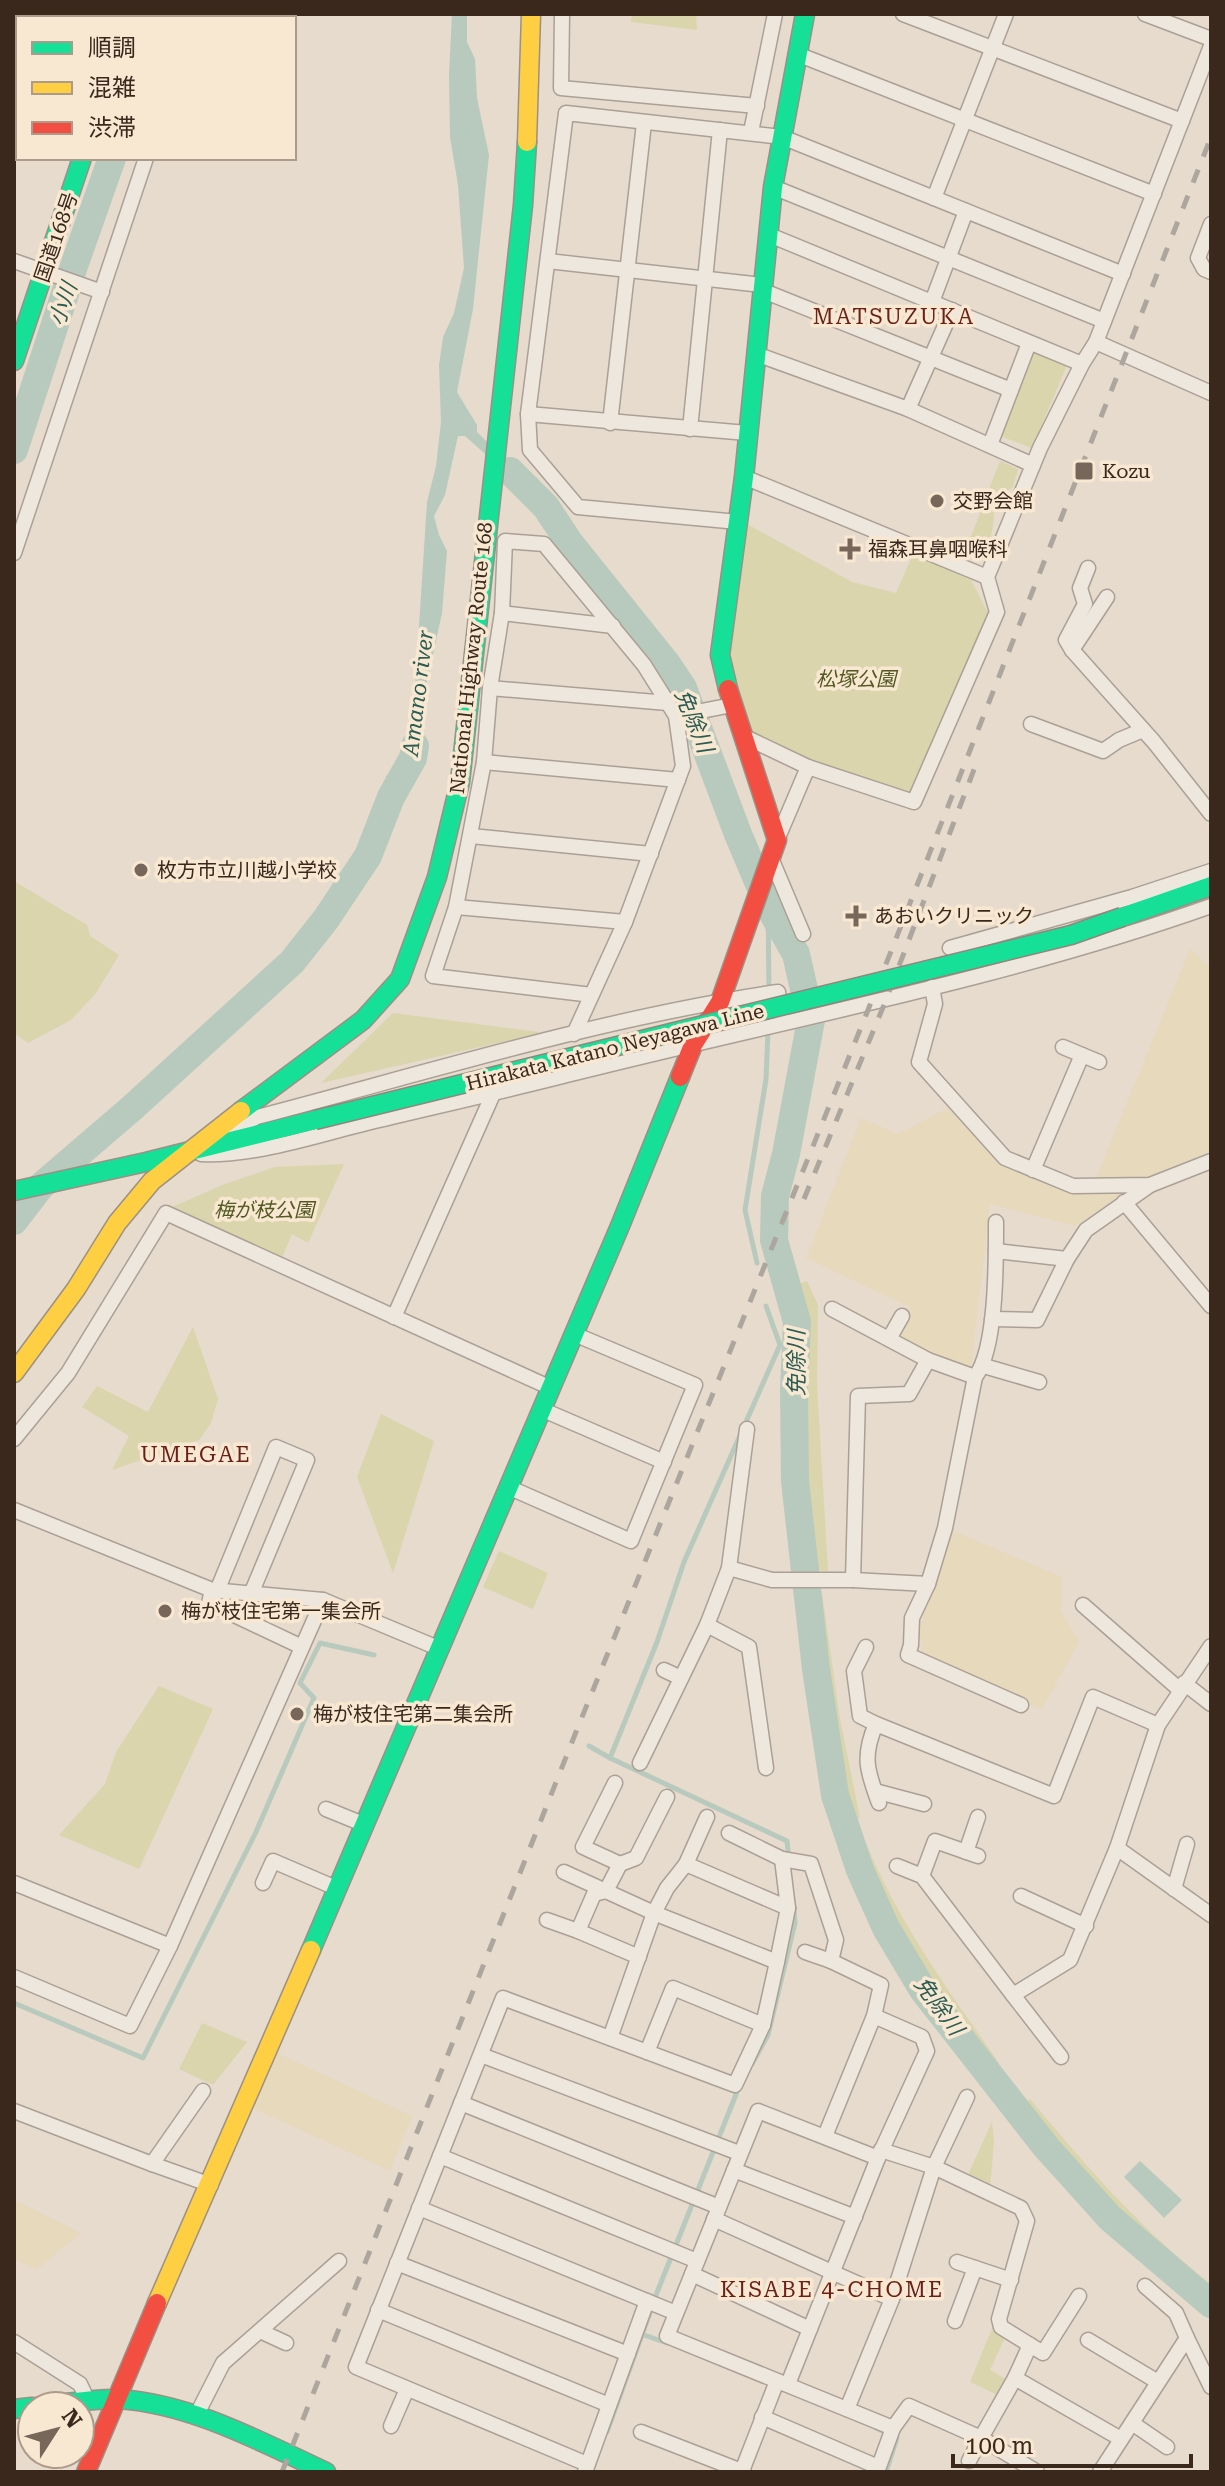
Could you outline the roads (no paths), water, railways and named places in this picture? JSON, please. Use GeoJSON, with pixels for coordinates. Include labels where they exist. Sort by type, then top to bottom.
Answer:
{"type":"FeatureCollection","features":[{"type":"Feature","properties":{"kind":"main road","name":"National Highway Route 168"},"geometry":{"type":"LineString","coordinates":[[14,1373],[76,1289],[117,1223],[152,1181],[363,1020],[400,979],[437,877],[460,782],[523,205],[531,14]]}},
{"type":"Feature","properties":{"kind":"main road"},"geometry":{"type":"LineString","coordinates":[[86,2472],[574,1334],[693,1045],[720,1002],[772,855],[720,655],[744,477],[773,187],[805,14]]}},
{"type":"Feature","properties":{"kind":"main road"},"geometry":{"type":"LineString","coordinates":[[14,309],[33,268],[65,160]]}},
{"type":"Feature","properties":{"kind":"main road","name":"国道168号"},"geometry":{"type":"LineString","coordinates":[[14,361],[33,268],[81,160]]}},
{"type":"Feature","properties":{"kind":"main road","name":"Hirakata Katano Neyagawa Line"},"geometry":{"type":"LineString","coordinates":[[14,1191],[185,1153],[1040,942],[1211,886]]}},
{"type":"Feature","properties":{"kind":"main road"},"geometry":{"type":"LineString","coordinates":[[96,2400],[139,2400],[196,2416],[326,2472]]}},
{"type":"Feature","properties":{"kind":"street"},"geometry":{"type":"LineString","coordinates":[[562,14],[561,88],[757,106]]}},
{"type":"Feature","properties":{"kind":"street"},"geometry":{"type":"LineString","coordinates":[[751,132],[775,14]]}},
{"type":"Feature","properties":{"kind":"street"},"geometry":{"type":"LineString","coordinates":[[903,14],[1182,121]]}},
{"type":"Feature","properties":{"kind":"street"},"geometry":{"type":"LineString","coordinates":[[934,198],[1006,14]]}},
{"type":"Feature","properties":{"kind":"street"},"geometry":{"type":"LineString","coordinates":[[1145,14],[1211,39]]}},
{"type":"Feature","properties":{"kind":"street"},"geometry":{"type":"LineString","coordinates":[[743,736],[808,767],[914,802],[997,612],[987,577],[1033,465],[1082,364],[1096,342],[1211,46]]}},
{"type":"Feature","properties":{"kind":"street"},"geometry":{"type":"LineString","coordinates":[[797,54],[1154,194]]}},
{"type":"Feature","properties":{"kind":"street"},"geometry":{"type":"LineString","coordinates":[[738,522],[578,507],[530,450],[528,414],[566,113],[782,137],[1123,274]]}},
{"type":"Feature","properties":{"kind":"street"},"geometry":{"type":"LineString","coordinates":[[610,423],[644,123]]}},
{"type":"Feature","properties":{"kind":"street"},"geometry":{"type":"LineString","coordinates":[[690,429],[720,130]]}},
{"type":"Feature","properties":{"kind":"street"},"geometry":{"type":"LineString","coordinates":[[14,553],[145,160]]}},
{"type":"Feature","properties":{"kind":"street"},"geometry":{"type":"LineString","coordinates":[[773,187],[1104,321]]}},
{"type":"Feature","properties":{"kind":"street"},"geometry":{"type":"LineString","coordinates":[[932,302],[966,211]]}},
{"type":"Feature","properties":{"kind":"street"},"geometry":{"type":"LineString","coordinates":[[1211,224],[1198,258],[1204,269],[1211,272]]}},
{"type":"Feature","properties":{"kind":"street"},"geometry":{"type":"LineString","coordinates":[[767,234],[1082,364]]}},
{"type":"Feature","properties":{"kind":"street"},"geometry":{"type":"LineString","coordinates":[[548,261],[761,288],[1011,390]]}},
{"type":"Feature","properties":{"kind":"street"},"geometry":{"type":"LineString","coordinates":[[33,268],[102,292]]}},
{"type":"Feature","properties":{"kind":"street"},"geometry":{"type":"LineString","coordinates":[[908,409],[952,310]]}},
{"type":"Feature","properties":{"kind":"street"},"geometry":{"type":"LineString","coordinates":[[1096,342],[1211,393]]}},
{"type":"Feature","properties":{"kind":"street"},"geometry":{"type":"LineString","coordinates":[[990,445],[1029,343]]}},
{"type":"Feature","properties":{"kind":"street"},"geometry":{"type":"LineString","coordinates":[[756,354],[908,409],[1033,465]]}},
{"type":"Feature","properties":{"kind":"street"},"geometry":{"type":"LineString","coordinates":[[528,414],[747,433]]}},
{"type":"Feature","properties":{"kind":"street"},"geometry":{"type":"LineString","coordinates":[[744,477],[987,577]]}},
{"type":"Feature","properties":{"kind":"street"},"geometry":{"type":"LineString","coordinates":[[574,1034],[592,995],[625,922],[683,766],[672,709],[644,665],[544,544],[505,541],[502,613],[490,688],[484,762],[456,907],[433,976],[592,995]]}},
{"type":"Feature","properties":{"kind":"street"},"geometry":{"type":"LineString","coordinates":[[1088,568],[1080,588],[1085,604],[1066,640],[1211,814]]}},
{"type":"Feature","properties":{"kind":"street"},"geometry":{"type":"LineString","coordinates":[[1072,650],[1107,597]]}},
{"type":"Feature","properties":{"kind":"street"},"geometry":{"type":"LineString","coordinates":[[502,613],[613,626]]}},
{"type":"Feature","properties":{"kind":"street"},"geometry":{"type":"LineString","coordinates":[[490,688],[672,709],[713,709],[732,705]]}},
{"type":"Feature","properties":{"kind":"street"},"geometry":{"type":"LineString","coordinates":[[1031,724],[1103,751],[1143,730]]}},
{"type":"Feature","properties":{"kind":"street"},"geometry":{"type":"LineString","coordinates":[[484,762],[678,780]]}},
{"type":"Feature","properties":{"kind":"street"},"geometry":{"type":"LineString","coordinates":[[803,934],[772,855],[808,767]]}},
{"type":"Feature","properties":{"kind":"street"},"geometry":{"type":"LineString","coordinates":[[471,836],[651,854]]}},
{"type":"Feature","properties":{"kind":"street"},"geometry":{"type":"LineString","coordinates":[[950,948],[1132,897],[1211,871]]}},
{"type":"Feature","properties":{"kind":"street"},"geometry":{"type":"LineString","coordinates":[[456,907],[625,922]]}},
{"type":"Feature","properties":{"kind":"street"},"geometry":{"type":"LineString","coordinates":[[185,1153],[228,1155],[780,1026],[1118,938],[1209,910]]}},
{"type":"Feature","properties":{"kind":"street"},"geometry":{"type":"LineString","coordinates":[[932,987],[935,1004],[919,1062],[1005,1158],[1073,1186],[1150,1185]]}},
{"type":"Feature","properties":{"kind":"street"},"geometry":{"type":"LineString","coordinates":[[185,1153],[257,1117],[574,1034],[720,1002],[778,992],[780,1026]]}},
{"type":"Feature","properties":{"kind":"street"},"geometry":{"type":"LineString","coordinates":[[1063,1047],[1099,1062]]}},
{"type":"Feature","properties":{"kind":"street"},"geometry":{"type":"LineString","coordinates":[[1033,1170],[1082,1055]]}},
{"type":"Feature","properties":{"kind":"street"},"geometry":{"type":"LineString","coordinates":[[394,1317],[493,1094]]}},
{"type":"Feature","properties":{"kind":"street"},"geometry":{"type":"LineString","coordinates":[[992,1319],[1037,1320],[1067,1259],[1086,1230],[1150,1185],[1211,1161]]}},
{"type":"Feature","properties":{"kind":"street"},"geometry":{"type":"LineString","coordinates":[[1124,1202],[1211,1306]]}},
{"type":"Feature","properties":{"kind":"street"},"geometry":{"type":"LineString","coordinates":[[14,1439],[68,1373],[166,1213],[551,1388]]}},
{"type":"Feature","properties":{"kind":"street"},"geometry":{"type":"LineString","coordinates":[[996,1222],[992,1319],[945,1528],[928,1584],[912,1618],[911,1645],[906,1659],[958,1684],[1021,1705]]}},
{"type":"Feature","properties":{"kind":"street"},"geometry":{"type":"LineString","coordinates":[[996,1251],[1067,1259]]}},
{"type":"Feature","properties":{"kind":"street"},"geometry":{"type":"LineString","coordinates":[[832,1309],[928,1360],[1039,1382]]}},
{"type":"Feature","properties":{"kind":"street"},"geometry":{"type":"LineString","coordinates":[[889,1339],[902,1316]]}},
{"type":"Feature","properties":{"kind":"street"},"geometry":{"type":"LineString","coordinates":[[508,1487],[631,1541],[695,1385],[574,1334]]}},
{"type":"Feature","properties":{"kind":"street"},"geometry":{"type":"LineString","coordinates":[[853,1580],[858,1396],[909,1394],[928,1360]]}},
{"type":"Feature","properties":{"kind":"street"},"geometry":{"type":"LineString","coordinates":[[541,1409],[664,1462]]}},
{"type":"Feature","properties":{"kind":"street"},"geometry":{"type":"LineString","coordinates":[[640,1763],[707,1625],[729,1568],[733,1482],[747,1429]]}},
{"type":"Feature","properties":{"kind":"street"},"geometry":{"type":"LineString","coordinates":[[251,1594],[307,1460],[276,1447],[209,1603],[302,1647]]}},
{"type":"Feature","properties":{"kind":"street"},"geometry":{"type":"LineString","coordinates":[[14,1510],[214,1590],[323,1600],[438,1648]]}},
{"type":"Feature","properties":{"kind":"street"},"geometry":{"type":"LineString","coordinates":[[729,1568],[772,1580],[928,1584]]}},
{"type":"Feature","properties":{"kind":"street"},"geometry":{"type":"LineString","coordinates":[[14,1977],[130,2026],[170,1946],[323,1600]]}},
{"type":"Feature","properties":{"kind":"street"},"geometry":{"type":"LineString","coordinates":[[1083,1605],[1114,1642],[1211,1704]]}},
{"type":"Feature","properties":{"kind":"street"},"geometry":{"type":"LineString","coordinates":[[707,1625],[749,1647],[766,1768]]}},
{"type":"Feature","properties":{"kind":"street"},"geometry":{"type":"LineString","coordinates":[[1013,1995],[1070,1960],[1117,1848],[1158,1725],[1211,1646]]}},
{"type":"Feature","properties":{"kind":"street"},"geometry":{"type":"LineString","coordinates":[[866,1656],[854,1671],[860,1716],[940,1756],[1054,1796],[1065,1748],[1088,1694],[1158,1725]]}},
{"type":"Feature","properties":{"kind":"street"},"geometry":{"type":"LineString","coordinates":[[664,1670],[681,1678]]}},
{"type":"Feature","properties":{"kind":"street"},"geometry":{"type":"LineString","coordinates":[[876,1724],[867,1745],[867,1764],[877,1797],[924,1804]]}},
{"type":"Feature","properties":{"kind":"street"},"geometry":{"type":"LineString","coordinates":[[615,1783],[583,1847],[620,1864]]}},
{"type":"Feature","properties":{"kind":"street"},"geometry":{"type":"LineString","coordinates":[[578,1931],[594,1894],[606,1891],[620,1864],[636,1858],[667,1797]]}},
{"type":"Feature","properties":{"kind":"street"},"geometry":{"type":"LineString","coordinates":[[326,1809],[363,1824]]}},
{"type":"Feature","properties":{"kind":"street"},"geometry":{"type":"LineString","coordinates":[[610,2038],[654,1913],[667,1888],[686,1864],[707,1817]]}},
{"type":"Feature","properties":{"kind":"street"},"geometry":{"type":"LineString","coordinates":[[922,1876],[935,1841],[972,1854],[978,1817]]}},
{"type":"Feature","properties":{"kind":"street"},"geometry":{"type":"LineString","coordinates":[[729,1833],[783,1859],[811,1864],[836,1940],[831,1961]]}},
{"type":"Feature","properties":{"kind":"street"},"geometry":{"type":"LineString","coordinates":[[1174,1889],[1187,1844]]}},
{"type":"Feature","properties":{"kind":"street"},"geometry":{"type":"LineString","coordinates":[[1117,1848],[1211,1915]]}},
{"type":"Feature","properties":{"kind":"street"},"geometry":{"type":"LineString","coordinates":[[648,2302],[586,2468],[356,2367],[503,1998],[735,2085],[763,2025],[777,1962],[788,1908],[783,1859]]}},
{"type":"Feature","properties":{"kind":"street"},"geometry":{"type":"LineString","coordinates":[[263,1883],[273,1861],[336,1888]]}},
{"type":"Feature","properties":{"kind":"street"},"geometry":{"type":"LineString","coordinates":[[686,1864],[788,1908]]}},
{"type":"Feature","properties":{"kind":"street"},"geometry":{"type":"LineString","coordinates":[[897,1866],[922,1876],[981,1944],[1013,1995],[1061,2057]]}},
{"type":"Feature","properties":{"kind":"street"},"geometry":{"type":"LineString","coordinates":[[564,1872],[654,1913],[777,1962]]}},
{"type":"Feature","properties":{"kind":"street"},"geometry":{"type":"LineString","coordinates":[[14,1883],[170,1946]]}},
{"type":"Feature","properties":{"kind":"street"},"geometry":{"type":"LineString","coordinates":[[1021,1896],[1086,1926]]}},
{"type":"Feature","properties":{"kind":"street"},"geometry":{"type":"LineString","coordinates":[[547,1920],[639,1957]]}},
{"type":"Feature","properties":{"kind":"street"},"geometry":{"type":"LineString","coordinates":[[805,1952],[881,1985],[874,2016],[825,2136]]}},
{"type":"Feature","properties":{"kind":"street"},"geometry":{"type":"LineString","coordinates":[[647,2052],[673,1988],[763,2025]]}},
{"type":"Feature","properties":{"kind":"street"},"geometry":{"type":"LineString","coordinates":[[641,2432],[743,2472],[762,2417],[810,2329],[880,2154],[927,2051],[922,2037],[874,2016]]}},
{"type":"Feature","properties":{"kind":"street"},"geometry":{"type":"LineString","coordinates":[[481,2055],[739,2153]]}},
{"type":"Feature","properties":{"kind":"street"},"geometry":{"type":"LineString","coordinates":[[152,2164],[203,2091]]}},
{"type":"Feature","properties":{"kind":"street"},"geometry":{"type":"LineString","coordinates":[[847,2409],[892,2299],[934,2167],[967,2097]]}},
{"type":"Feature","properties":{"kind":"street"},"geometry":{"type":"LineString","coordinates":[[461,2103],[700,2199],[717,2213],[833,2273],[892,2299]]}},
{"type":"Feature","properties":{"kind":"street"},"geometry":{"type":"LineString","coordinates":[[14,2111],[211,2185]]}},
{"type":"Feature","properties":{"kind":"street"},"geometry":{"type":"LineString","coordinates":[[893,2429],[778,2385],[667,2336],[670,2310],[695,2268],[758,2111],[880,2154],[934,2167],[1021,2208],[1027,2221],[999,2319],[1001,2327],[1043,2353],[1079,2296]]}},
{"type":"Feature","properties":{"kind":"street"},"geometry":{"type":"LineString","coordinates":[[440,2156],[672,2252],[695,2268],[810,2329]]}},
{"type":"Feature","properties":{"kind":"street"},"geometry":{"type":"LineString","coordinates":[[734,2170],[855,2217]]}},
{"type":"Feature","properties":{"kind":"street"},"geometry":{"type":"LineString","coordinates":[[419,2208],[670,2310]]}},
{"type":"Feature","properties":{"kind":"street"},"geometry":{"type":"LineString","coordinates":[[196,2416],[223,2363],[339,2261]]}},
{"type":"Feature","properties":{"kind":"street"},"geometry":{"type":"LineString","coordinates":[[957,2262],[1011,2280]]}},
{"type":"Feature","properties":{"kind":"street"},"geometry":{"type":"LineString","coordinates":[[397,2263],[628,2354]]}},
{"type":"Feature","properties":{"kind":"street"},"geometry":{"type":"LineString","coordinates":[[955,2321],[975,2268]]}},
{"type":"Feature","properties":{"kind":"street"},"geometry":{"type":"LineString","coordinates":[[1145,2286],[1176,2313],[1211,2387]]}},
{"type":"Feature","properties":{"kind":"street"},"geometry":{"type":"LineString","coordinates":[[378,2310],[609,2405]]}},
{"type":"Feature","properties":{"kind":"street"},"geometry":{"type":"LineString","coordinates":[[260,2331],[286,2343]]}},
{"type":"Feature","properties":{"kind":"street"},"geometry":{"type":"LineString","coordinates":[[1100,2472],[1187,2338]]}},
{"type":"Feature","properties":{"kind":"street"},"geometry":{"type":"LineString","coordinates":[[1088,2340],[1158,2382]]}},
{"type":"Feature","properties":{"kind":"street"},"geometry":{"type":"LineString","coordinates":[[14,2342],[80,2384],[83,2390]]}},
{"type":"Feature","properties":{"kind":"street"},"geometry":{"type":"LineString","coordinates":[[969,2461],[1030,2345]]}},
{"type":"Feature","properties":{"kind":"street"},"geometry":{"type":"LineString","coordinates":[[1015,2378],[1121,2439]]}},
{"type":"Feature","properties":{"kind":"street"},"geometry":{"type":"LineString","coordinates":[[391,2426],[407,2389]]}},
{"type":"Feature","properties":{"kind":"street"},"geometry":{"type":"LineString","coordinates":[[762,2417],[878,2469],[893,2429],[909,2406],[981,2438],[1037,2472]]}},
{"type":"Feature","properties":{"kind":"street"},"geometry":{"type":"LineString","coordinates":[[1132,2423],[1167,2447]]}},
{"type":"Feature","properties":{"kind":"water"},"geometry":{"type":"Polygon","coordinates":[[[452,14],[467,14],[467,42],[475,59],[477,98],[489,155],[473,309],[457,392],[477,425],[477,432],[518,472],[537,500],[465,436],[458,436],[445,495],[434,516],[447,551],[442,613],[425,691],[423,750],[409,783],[385,777],[401,766],[411,750],[427,502],[436,466],[441,422],[439,365],[443,337],[454,313],[464,268],[458,185],[450,137],[452,14]]]}},
{"type":"Feature","properties":{"kind":"water"},"geometry":{"type":"Polygon","coordinates":[[[1140,2161],[1182,2200],[1164,2218],[1124,2177],[1140,2161]]]}},
{"type":"Feature","properties":{"kind":"waterway","name":"小川"},"geometry":{"type":"LineString","coordinates":[[14,450],[111,160]]}},
{"type":"Feature","properties":{"kind":"waterway","name":"免除川"},"geometry":{"type":"LineString","coordinates":[[510,471],[546,507],[569,542],[683,688],[768,905],[796,954],[811,1020],[775,1196],[774,1240],[797,1322],[795,1481],[816,1669],[835,1795],[860,1870],[886,1928],[923,1990],[1046,2147],[1110,2218],[1211,2304]]}},
{"type":"Feature","properties":{"kind":"waterway","name":"Amano river"},"geometry":{"type":"LineString","coordinates":[[14,1221],[40,1187],[292,962],[326,919],[368,856],[391,797],[413,758],[415,746]]}},
{"type":"Feature","properties":{"kind":"waterway"},"geometry":{"type":"LineString","coordinates":[[768,905],[769,993]]}},
{"type":"Feature","properties":{"kind":"waterway"},"geometry":{"type":"LineString","coordinates":[[757,1263],[745,1210],[766,1079],[768,1031]]}},
{"type":"Feature","properties":{"kind":"waterway"},"geometry":{"type":"LineString","coordinates":[[610,1758],[657,1642],[684,1562],[780,1345],[766,1306]]}},
{"type":"Feature","properties":{"kind":"waterway"},"geometry":{"type":"LineString","coordinates":[[14,2003],[143,2058],[256,1832],[314,1698],[300,1683],[320,1643],[374,1655]]}},
{"type":"Feature","properties":{"kind":"waterway"},"geometry":{"type":"LineString","coordinates":[[589,1746],[787,1841],[789,1860]]}},
{"type":"Feature","properties":{"kind":"waterway"},"geometry":{"type":"LineString","coordinates":[[752,2064],[768,2035],[795,1923],[794,1910]]}},
{"type":"Feature","properties":{"kind":"waterway"},"geometry":{"type":"LineString","coordinates":[[654,2300],[739,2087]]}},
{"type":"Feature","properties":{"kind":"waterway"},"geometry":{"type":"LineString","coordinates":[[607,2432],[651,2310]]}},
{"type":"Feature","properties":{"kind":"waterway"},"geometry":{"type":"LineString","coordinates":[[644,2335],[667,2343]]}},
{"type":"Feature","properties":{"kind":"waterway"},"geometry":{"type":"LineString","coordinates":[[876,2428],[897,2438],[886,2472]]}},
{"type":"Feature","properties":{"kind":"railway"},"geometry":{"type":"LineString","coordinates":[[282,2472],[576,1732],[866,1015],[1211,137]]}},
{"type":"Feature","properties":{"kind":"railway"},"geometry":{"type":"LineString","coordinates":[[804,1199],[886,1000],[975,767]]}},
{"type":"Feature","properties":{"kind":"place","name":"Kozu"},"geometry":{"type":"Point","coordinates":[1084,471]}},
{"type":"Feature","properties":{"kind":"place","name":"交野会館"},"geometry":{"type":"Point","coordinates":[937,501]}},
{"type":"Feature","properties":{"kind":"place","name":"福森耳鼻咽喉科"},"geometry":{"type":"Point","coordinates":[850,549]}},
{"type":"Feature","properties":{"kind":"place","name":"枚方市立川越小学校"},"geometry":{"type":"Point","coordinates":[141,870]}},
{"type":"Feature","properties":{"kind":"place","name":"あおいクリニック"},"geometry":{"type":"Point","coordinates":[856,916]}},
{"type":"Feature","properties":{"kind":"place","name":"梅が枝住宅第一集会所"},"geometry":{"type":"Point","coordinates":[165,1611]}},
{"type":"Feature","properties":{"kind":"place","name":"梅が枝住宅第二集会所"},"geometry":{"type":"Point","coordinates":[297,1714]}},
{"type":"Feature","properties":{"kind":"district","name":"MATSUZUKA"},"geometry":{"type":"Point","coordinates":[894,316]}},
{"type":"Feature","properties":{"kind":"district","name":"UMEGAE"},"geometry":{"type":"Point","coordinates":[196,1454]}},
{"type":"Feature","properties":{"kind":"district","name":"KISABE 4-CHOME"},"geometry":{"type":"Point","coordinates":[832,2289]}},
{"type":"Feature","properties":{"kind":"park label","name":"松塚公園"},"geometry":{"type":"Point","coordinates":[856,679]}},
{"type":"Feature","properties":{"kind":"park label","name":"梅が枝公園"},"geometry":{"type":"Point","coordinates":[264,1210]}}]}
